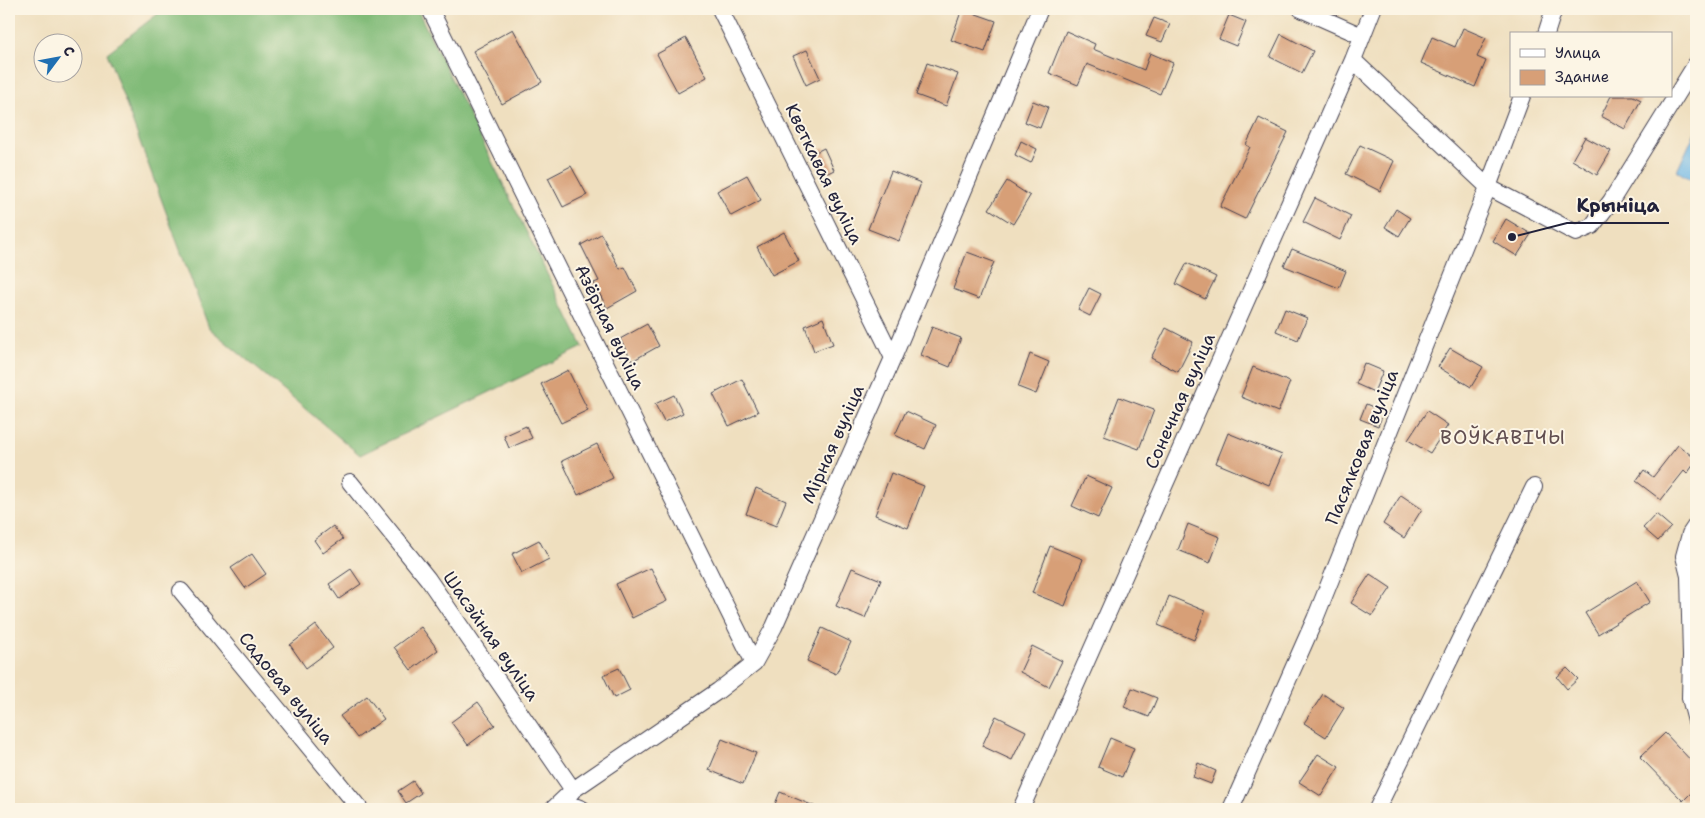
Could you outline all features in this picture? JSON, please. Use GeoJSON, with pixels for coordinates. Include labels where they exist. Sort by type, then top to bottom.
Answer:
{"type":"FeatureCollection","features":[{"type":"Feature","properties":{"kind":"street","name":"Азёрная вуліца"},"geometry":{"type":"LineString","coordinates":[[430,9],[754,663]]}},
{"type":"Feature","properties":{"kind":"street","name":"Кветкавая вуліца"},"geometry":{"type":"LineString","coordinates":[[720,9],[893,358]]}},
{"type":"Feature","properties":{"kind":"street","name":"Мірная вуліца"},"geometry":{"type":"LineString","coordinates":[[553,809],[573,790],[718,691],[754,663],[774,627],[893,358],[1040,9]]}},
{"type":"Feature","properties":{"kind":"street"},"geometry":{"type":"LineString","coordinates":[[1301,9],[1362,36]]}},
{"type":"Feature","properties":{"kind":"street","name":"Сонечная вуліца"},"geometry":{"type":"LineString","coordinates":[[1021,809],[1353,60],[1373,9]]}},
{"type":"Feature","properties":{"kind":"street"},"geometry":{"type":"LineString","coordinates":[[1547,32],[1554,9]]}},
{"type":"Feature","properties":{"kind":"street"},"geometry":{"type":"LineString","coordinates":[[1353,60],[1488,187],[1576,233],[1592,226],[1611,201],[1696,64]]}},
{"type":"Feature","properties":{"kind":"street","name":"Пасялковая вуліца"},"geometry":{"type":"LineString","coordinates":[[1231,809],[1315,619],[1488,187],[1521,98]]}},
{"type":"Feature","properties":{"kind":"street","name":"Шасэйная вуліца"},"geometry":{"type":"LineString","coordinates":[[350,482],[428,579],[573,790]]}},
{"type":"Feature","properties":{"kind":"street"},"geometry":{"type":"LineString","coordinates":[[1377,809],[1534,488]]}},
{"type":"Feature","properties":{"kind":"street"},"geometry":{"type":"LineString","coordinates":[[1696,525],[1690,534],[1684,556],[1689,576],[1690,698],[1696,721]]}},
{"type":"Feature","properties":{"kind":"street","name":"Садовая вуліца"},"geometry":{"type":"LineString","coordinates":[[181,591],[360,809]]}},
{"type":"Feature","properties":{"kind":"street"},"geometry":{"type":"LineString","coordinates":[[573,790],[564,802],[582,809]]}},
{"type":"Feature","properties":{"kind":"green space"},"geometry":{"type":"Polygon","coordinates":[[[164,9],[417,9],[583,347],[360,455],[209,328],[107,53],[164,9]]]}},
{"type":"Feature","properties":{"kind":"water"},"geometry":{"type":"Polygon","coordinates":[[[1696,130],[1696,183],[1677,171],[1696,130]]]}},
{"type":"Feature","properties":{"kind":"building"},"geometry":{"type":"Polygon","coordinates":[[[962,9],[996,21],[985,52],[951,40],[962,9]]]}},
{"type":"Feature","properties":{"kind":"building"},"geometry":{"type":"Polygon","coordinates":[[[1229,15],[1246,22],[1236,46],[1219,39],[1229,15]]]}},
{"type":"Feature","properties":{"kind":"building"},"geometry":{"type":"Polygon","coordinates":[[[1154,18],[1170,24],[1162,42],[1146,36],[1154,18]]]}},
{"type":"Feature","properties":{"kind":"building"},"geometry":{"type":"Polygon","coordinates":[[[1463,28],[1486,38],[1477,57],[1486,61],[1475,87],[1421,63],[1432,37],[1455,47],[1463,28]]]}},
{"type":"Feature","properties":{"kind":"building"},"geometry":{"type":"Polygon","coordinates":[[[513,29],[542,82],[502,104],[473,51],[513,29]]]}},
{"type":"Feature","properties":{"kind":"building"},"geometry":{"type":"Polygon","coordinates":[[[1066,31],[1095,44],[1093,49],[1144,70],[1150,53],[1173,63],[1160,94],[1087,64],[1078,85],[1049,73],[1066,31]]]}},
{"type":"Feature","properties":{"kind":"building"},"geometry":{"type":"Polygon","coordinates":[[[1281,34],[1313,51],[1302,73],[1270,57],[1281,34]]]}},
{"type":"Feature","properties":{"kind":"building"},"geometry":{"type":"Polygon","coordinates":[[[686,38],[707,77],[678,93],[657,54],[686,38]]]}},
{"type":"Feature","properties":{"kind":"building"},"geometry":{"type":"Polygon","coordinates":[[[807,50],[820,78],[806,85],[793,56],[807,50]]]}},
{"type":"Feature","properties":{"kind":"building"},"geometry":{"type":"Polygon","coordinates":[[[927,63],[958,74],[946,106],[916,95],[927,63]]]}},
{"type":"Feature","properties":{"kind":"building"},"geometry":{"type":"Polygon","coordinates":[[[1610,98],[1637,98],[1641,100],[1625,129],[1601,116],[1610,98]]]}},
{"type":"Feature","properties":{"kind":"building"},"geometry":{"type":"Polygon","coordinates":[[[1033,101],[1048,107],[1040,128],[1025,122],[1033,101]]]}},
{"type":"Feature","properties":{"kind":"building"},"geometry":{"type":"Polygon","coordinates":[[[1259,118],[1288,132],[1245,219],[1220,207],[1250,147],[1246,145],[1259,118]]]}},
{"type":"Feature","properties":{"kind":"building"},"geometry":{"type":"Polygon","coordinates":[[[1585,137],[1611,151],[1597,175],[1572,160],[1585,137]]]}},
{"type":"Feature","properties":{"kind":"building"},"geometry":{"type":"Polygon","coordinates":[[[1021,141],[1037,149],[1031,163],[1015,155],[1021,141]]]}},
{"type":"Feature","properties":{"kind":"building"},"geometry":{"type":"Polygon","coordinates":[[[1360,145],[1394,161],[1380,191],[1346,174],[1360,145]]]}},
{"type":"Feature","properties":{"kind":"building"},"geometry":{"type":"Polygon","coordinates":[[[824,148],[834,170],[822,176],[812,154],[824,148]]]}},
{"type":"Feature","properties":{"kind":"building"},"geometry":{"type":"Polygon","coordinates":[[[571,166],[587,195],[563,207],[548,178],[571,166]]]}},
{"type":"Feature","properties":{"kind":"building"},"geometry":{"type":"Polygon","coordinates":[[[891,171],[921,183],[899,241],[868,229],[891,171]]]}},
{"type":"Feature","properties":{"kind":"building"},"geometry":{"type":"Polygon","coordinates":[[[747,175],[761,200],[731,216],[717,191],[747,175]]]}},
{"type":"Feature","properties":{"kind":"building"},"geometry":{"type":"Polygon","coordinates":[[[1007,181],[1030,196],[1013,224],[989,209],[1007,181]]]}},
{"type":"Feature","properties":{"kind":"building"},"geometry":{"type":"Polygon","coordinates":[[[1315,198],[1351,216],[1340,240],[1303,222],[1315,198]]]}},
{"type":"Feature","properties":{"kind":"building"},"geometry":{"type":"Polygon","coordinates":[[[1396,209],[1410,218],[1399,236],[1385,227],[1396,209]]]}},
{"type":"Feature","properties":{"kind":"building"},"geometry":{"type":"Polygon","coordinates":[[[1506,219],[1531,234],[1517,256],[1493,241],[1506,219]]]}},
{"type":"Feature","properties":{"kind":"building"},"geometry":{"type":"Polygon","coordinates":[[[784,232],[799,261],[772,275],[757,247],[784,232]]]}},
{"type":"Feature","properties":{"kind":"building"},"geometry":{"type":"Polygon","coordinates":[[[601,234],[620,269],[625,267],[637,291],[607,308],[594,283],[599,281],[581,245],[601,234]]]}},
{"type":"Feature","properties":{"kind":"building"},"geometry":{"type":"Polygon","coordinates":[[[1292,249],[1346,271],[1339,288],[1284,266],[1292,249]]]}},
{"type":"Feature","properties":{"kind":"building"},"geometry":{"type":"Polygon","coordinates":[[[967,252],[994,262],[979,299],[953,289],[967,252]]]}},
{"type":"Feature","properties":{"kind":"building"},"geometry":{"type":"Polygon","coordinates":[[[1187,263],[1216,277],[1205,299],[1176,284],[1187,263]]]}},
{"type":"Feature","properties":{"kind":"building"},"geometry":{"type":"Polygon","coordinates":[[[1089,288],[1101,294],[1090,316],[1078,310],[1089,288]]]}},
{"type":"Feature","properties":{"kind":"building"},"geometry":{"type":"Polygon","coordinates":[[[1285,309],[1307,318],[1298,340],[1276,331],[1285,309]]]}},
{"type":"Feature","properties":{"kind":"building"},"geometry":{"type":"Polygon","coordinates":[[[823,318],[833,344],[814,351],[805,326],[823,318]]]}},
{"type":"Feature","properties":{"kind":"building"},"geometry":{"type":"Polygon","coordinates":[[[647,324],[659,346],[632,361],[620,339],[647,324]]]}},
{"type":"Feature","properties":{"kind":"building"},"geometry":{"type":"Polygon","coordinates":[[[932,327],[961,338],[950,367],[921,355],[932,327]]]}},
{"type":"Feature","properties":{"kind":"building"},"geometry":{"type":"Polygon","coordinates":[[[1166,328],[1193,342],[1178,372],[1151,358],[1166,328]]]}},
{"type":"Feature","properties":{"kind":"building"},"geometry":{"type":"Polygon","coordinates":[[[1450,348],[1483,367],[1471,387],[1438,367],[1450,348]]]}},
{"type":"Feature","properties":{"kind":"building"},"geometry":{"type":"Polygon","coordinates":[[[1030,354],[1049,362],[1036,394],[1018,387],[1030,354]]]}},
{"type":"Feature","properties":{"kind":"building"},"geometry":{"type":"Polygon","coordinates":[[[1364,363],[1383,371],[1374,392],[1356,384],[1364,363]]]}},
{"type":"Feature","properties":{"kind":"building"},"geometry":{"type":"Polygon","coordinates":[[[1253,367],[1290,382],[1278,412],[1241,397],[1253,367]]]}},
{"type":"Feature","properties":{"kind":"building"},"geometry":{"type":"Polygon","coordinates":[[[568,370],[588,410],[561,423],[541,384],[568,370]]]}},
{"type":"Feature","properties":{"kind":"building"},"geometry":{"type":"Polygon","coordinates":[[[742,379],[758,412],[729,426],[713,394],[742,379]]]}},
{"type":"Feature","properties":{"kind":"building"},"geometry":{"type":"Polygon","coordinates":[[[674,395],[683,413],[664,422],[655,404],[674,395]]]}},
{"type":"Feature","properties":{"kind":"building"},"geometry":{"type":"Polygon","coordinates":[[[1119,397],[1154,410],[1139,449],[1104,436],[1119,397]]]}},
{"type":"Feature","properties":{"kind":"building"},"geometry":{"type":"Polygon","coordinates":[[[1366,404],[1384,412],[1378,426],[1360,419],[1366,404]]]}},
{"type":"Feature","properties":{"kind":"building"},"geometry":{"type":"Polygon","coordinates":[[[906,411],[936,425],[925,449],[895,435],[906,411]]]}},
{"type":"Feature","properties":{"kind":"building"},"geometry":{"type":"Polygon","coordinates":[[[1427,411],[1448,425],[1430,453],[1408,440],[1427,411]]]}},
{"type":"Feature","properties":{"kind":"building"},"geometry":{"type":"Polygon","coordinates":[[[526,426],[532,438],[509,448],[504,436],[526,426]]]}},
{"type":"Feature","properties":{"kind":"building"},"geometry":{"type":"Polygon","coordinates":[[[1228,433],[1282,455],[1269,485],[1216,463],[1228,433]]]}},
{"type":"Feature","properties":{"kind":"building"},"geometry":{"type":"Polygon","coordinates":[[[597,444],[613,478],[578,495],[562,461],[597,444]]]}},
{"type":"Feature","properties":{"kind":"building"},"geometry":{"type":"Polygon","coordinates":[[[1678,445],[1696,461],[1687,474],[1684,471],[1661,500],[1636,481],[1644,470],[1653,477],[1678,445]]]}},
{"type":"Feature","properties":{"kind":"building"},"geometry":{"type":"Polygon","coordinates":[[[891,473],[924,486],[908,528],[875,515],[891,473]]]}},
{"type":"Feature","properties":{"kind":"building"},"geometry":{"type":"Polygon","coordinates":[[[1086,476],[1112,488],[1098,518],[1072,506],[1086,476]]]}},
{"type":"Feature","properties":{"kind":"building"},"geometry":{"type":"Polygon","coordinates":[[[756,488],[786,501],[776,526],[746,514],[756,488]]]}},
{"type":"Feature","properties":{"kind":"building"},"geometry":{"type":"Polygon","coordinates":[[[1401,495],[1422,509],[1404,538],[1383,524],[1401,495]]]}},
{"type":"Feature","properties":{"kind":"building"},"geometry":{"type":"Polygon","coordinates":[[[1656,514],[1671,527],[1658,541],[1643,528],[1656,514]]]}},
{"type":"Feature","properties":{"kind":"building"},"geometry":{"type":"Polygon","coordinates":[[[1188,524],[1220,537],[1210,563],[1178,550],[1188,524]]]}},
{"type":"Feature","properties":{"kind":"building"},"geometry":{"type":"Polygon","coordinates":[[[333,526],[343,539],[323,553],[314,540],[333,526]]]}},
{"type":"Feature","properties":{"kind":"building"},"geometry":{"type":"Polygon","coordinates":[[[539,540],[549,559],[522,573],[512,554],[539,540]]]}},
{"type":"Feature","properties":{"kind":"building"},"geometry":{"type":"Polygon","coordinates":[[[1050,546],[1083,559],[1065,606],[1032,593],[1050,546]]]}},
{"type":"Feature","properties":{"kind":"building"},"geometry":{"type":"Polygon","coordinates":[[[252,554],[266,574],[245,588],[231,568],[252,554]]]}},
{"type":"Feature","properties":{"kind":"building"},"geometry":{"type":"Polygon","coordinates":[[[651,568],[667,601],[632,618],[616,584],[651,568]]]}},
{"type":"Feature","properties":{"kind":"building"},"geometry":{"type":"Polygon","coordinates":[[[852,568],[881,580],[865,618],[836,606],[852,568]]]}},
{"type":"Feature","properties":{"kind":"building"},"geometry":{"type":"Polygon","coordinates":[[[351,569],[361,584],[339,599],[329,584],[351,569]]]}},
{"type":"Feature","properties":{"kind":"building"},"geometry":{"type":"Polygon","coordinates":[[[1370,574],[1391,588],[1372,616],[1351,603],[1370,574]]]}},
{"type":"Feature","properties":{"kind":"building"},"geometry":{"type":"Polygon","coordinates":[[[1637,581],[1650,602],[1598,634],[1585,613],[1637,581]]]}},
{"type":"Feature","properties":{"kind":"building"},"geometry":{"type":"Polygon","coordinates":[[[1169,596],[1205,611],[1194,640],[1158,625],[1169,596]]]}},
{"type":"Feature","properties":{"kind":"building"},"geometry":{"type":"Polygon","coordinates":[[[316,625],[333,648],[306,668],[290,645],[316,625]]]}},
{"type":"Feature","properties":{"kind":"building"},"geometry":{"type":"Polygon","coordinates":[[[421,627],[438,650],[411,670],[394,647],[421,627]]]}},
{"type":"Feature","properties":{"kind":"building"},"geometry":{"type":"Polygon","coordinates":[[[822,628],[851,642],[836,674],[807,661],[822,628]]]}},
{"type":"Feature","properties":{"kind":"building"},"geometry":{"type":"Polygon","coordinates":[[[1032,646],[1062,661],[1049,687],[1020,672],[1032,646]]]}},
{"type":"Feature","properties":{"kind":"building"},"geometry":{"type":"Polygon","coordinates":[[[619,668],[630,690],[614,698],[603,675],[619,668]]]}},
{"type":"Feature","properties":{"kind":"building"},"geometry":{"type":"Polygon","coordinates":[[[1567,668],[1578,679],[1567,689],[1557,677],[1567,668]]]}},
{"type":"Feature","properties":{"kind":"building"},"geometry":{"type":"Polygon","coordinates":[[[1132,688],[1157,698],[1149,717],[1124,707],[1132,688]]]}},
{"type":"Feature","properties":{"kind":"building"},"geometry":{"type":"Polygon","coordinates":[[[1323,694],[1344,708],[1326,737],[1304,723],[1323,694]]]}},
{"type":"Feature","properties":{"kind":"building"},"geometry":{"type":"Polygon","coordinates":[[[367,696],[384,719],[357,738],[340,716],[367,696]]]}},
{"type":"Feature","properties":{"kind":"building"},"geometry":{"type":"Polygon","coordinates":[[[478,702],[495,725],[468,745],[451,722],[478,702]]]}},
{"type":"Feature","properties":{"kind":"building"},"geometry":{"type":"Polygon","coordinates":[[[996,716],[1026,731],[1012,760],[982,746],[996,716]]]}},
{"type":"Feature","properties":{"kind":"building"},"geometry":{"type":"Polygon","coordinates":[[[1665,733],[1696,766],[1696,788],[1683,801],[1640,757],[1665,733]]]}},
{"type":"Feature","properties":{"kind":"building"},"geometry":{"type":"Polygon","coordinates":[[[1110,738],[1134,748],[1122,777],[1098,767],[1110,738]]]}},
{"type":"Feature","properties":{"kind":"building"},"geometry":{"type":"Polygon","coordinates":[[[722,739],[756,753],[743,784],[709,770],[722,739]]]}},
{"type":"Feature","properties":{"kind":"building"},"geometry":{"type":"Polygon","coordinates":[[[1318,754],[1339,767],[1321,796],[1299,782],[1318,754]]]}},
{"type":"Feature","properties":{"kind":"building"},"geometry":{"type":"Polygon","coordinates":[[[1198,763],[1216,771],[1211,784],[1193,777],[1198,763]]]}},
{"type":"Feature","properties":{"kind":"building"},"geometry":{"type":"Polygon","coordinates":[[[413,781],[421,793],[406,803],[398,791],[413,781]]]}},
{"type":"Feature","properties":{"kind":"building"},"geometry":{"type":"Polygon","coordinates":[[[780,792],[821,809],[773,809],[780,792]]]}},
{"type":"Feature","properties":{"kind":"place","name":"Крыніца"},"geometry":{"type":"Point","coordinates":[1512,237]}},
{"type":"Feature","properties":{"kind":"district","name":"ВОЎКАВІЧЫ"},"geometry":{"type":"Point","coordinates":[1503,437]}}]}
